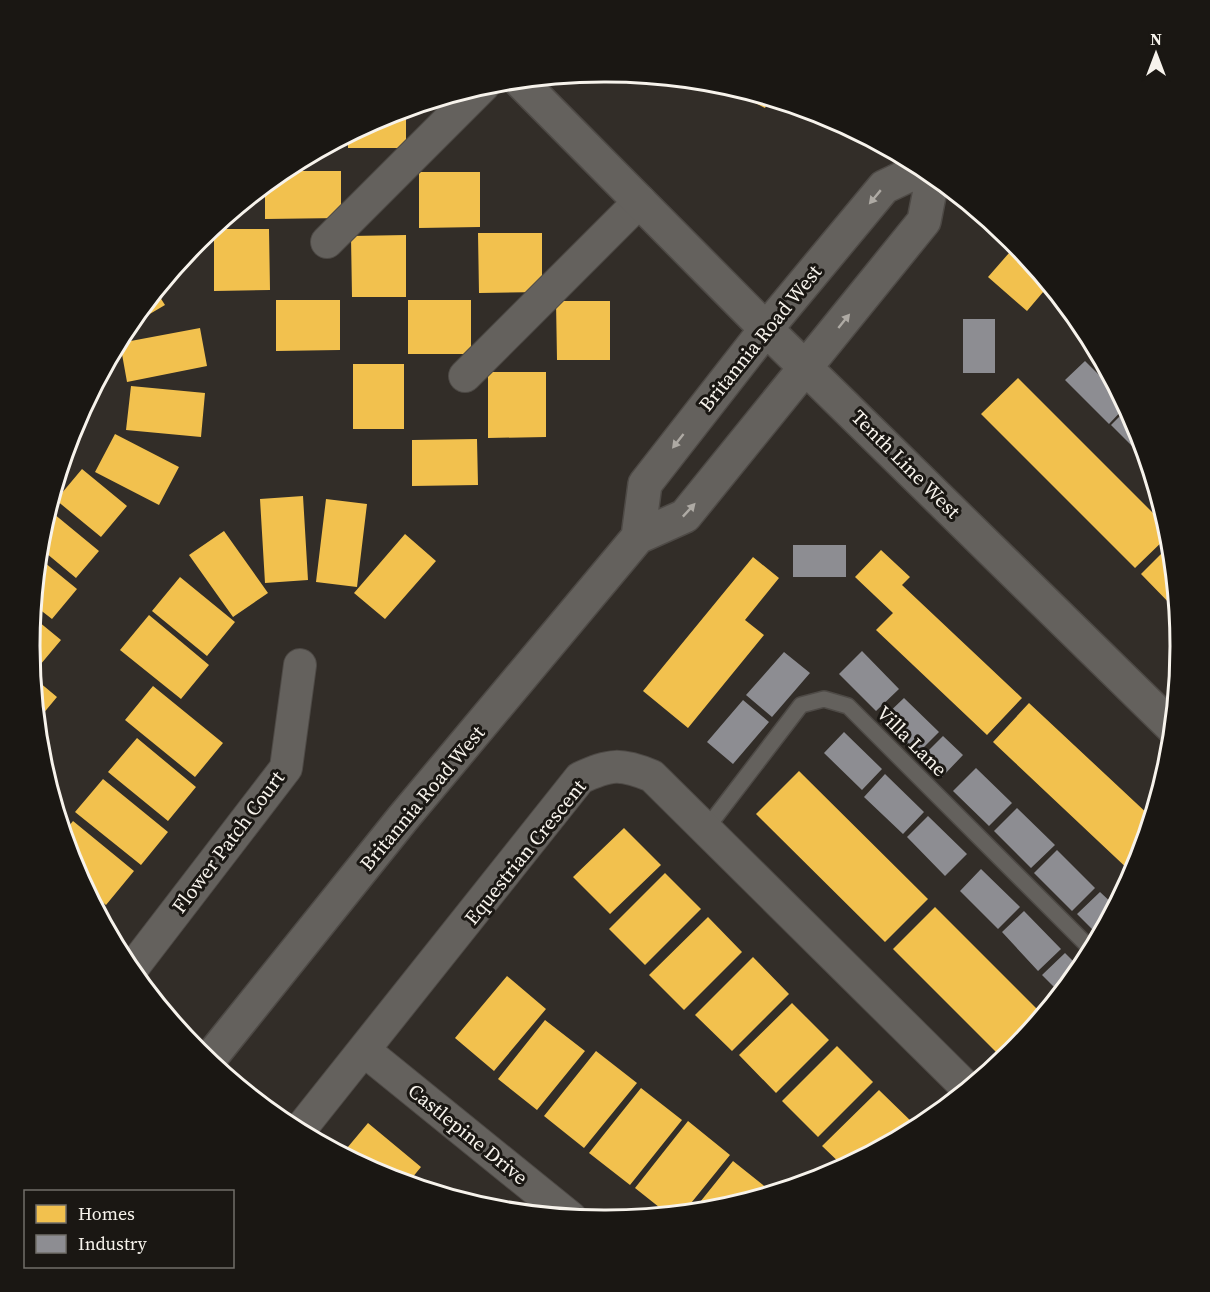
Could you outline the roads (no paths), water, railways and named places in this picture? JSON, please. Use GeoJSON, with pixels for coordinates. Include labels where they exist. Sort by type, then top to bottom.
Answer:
{"type":"FeatureCollection","features":[{"type":"Feature","properties":{"kind":"main road","name":"Tenth Line West"},"geometry":{"type":"LineString","coordinates":[[526,87],[766,329],[1165,720]]}},
{"type":"Feature","properties":{"kind":"main road","name":"Britannia Road West"},"geometry":{"type":"LineString","coordinates":[[638,537],[645,484],[766,329],[884,187],[913,173]]}},
{"type":"Feature","properties":{"kind":"main road","name":"Britannia Road West"},"geometry":{"type":"LineString","coordinates":[[215,1053],[411,809],[638,537],[685,516],[924,221],[931,185]]}},
{"type":"Feature","properties":{"kind":"street"},"geometry":{"type":"LineString","coordinates":[[327,242],[471,98]]}},
{"type":"Feature","properties":{"kind":"street"},"geometry":{"type":"LineString","coordinates":[[465,376],[640,201]]}},
{"type":"Feature","properties":{"kind":"street","name":"Flower Patch Court"},"geometry":{"type":"LineString","coordinates":[[137,962],[286,768],[300,665]]}},
{"type":"Feature","properties":{"kind":"street","name":"Equestrian Crescent"},"geometry":{"type":"LineString","coordinates":[[305,1124],[580,778],[605,766],[627,766],[651,776],[962,1083]]}},
{"type":"Feature","properties":{"kind":"street","name":"Castlepine Drive"},"geometry":{"type":"LineString","coordinates":[[365,1051],[559,1208]]}},
{"type":"Feature","properties":{"kind":"lane","name":"Villa Lane"},"geometry":{"type":"LineString","coordinates":[[706,829],[801,705],[824,699],[848,706],[1085,943]]}}]}
